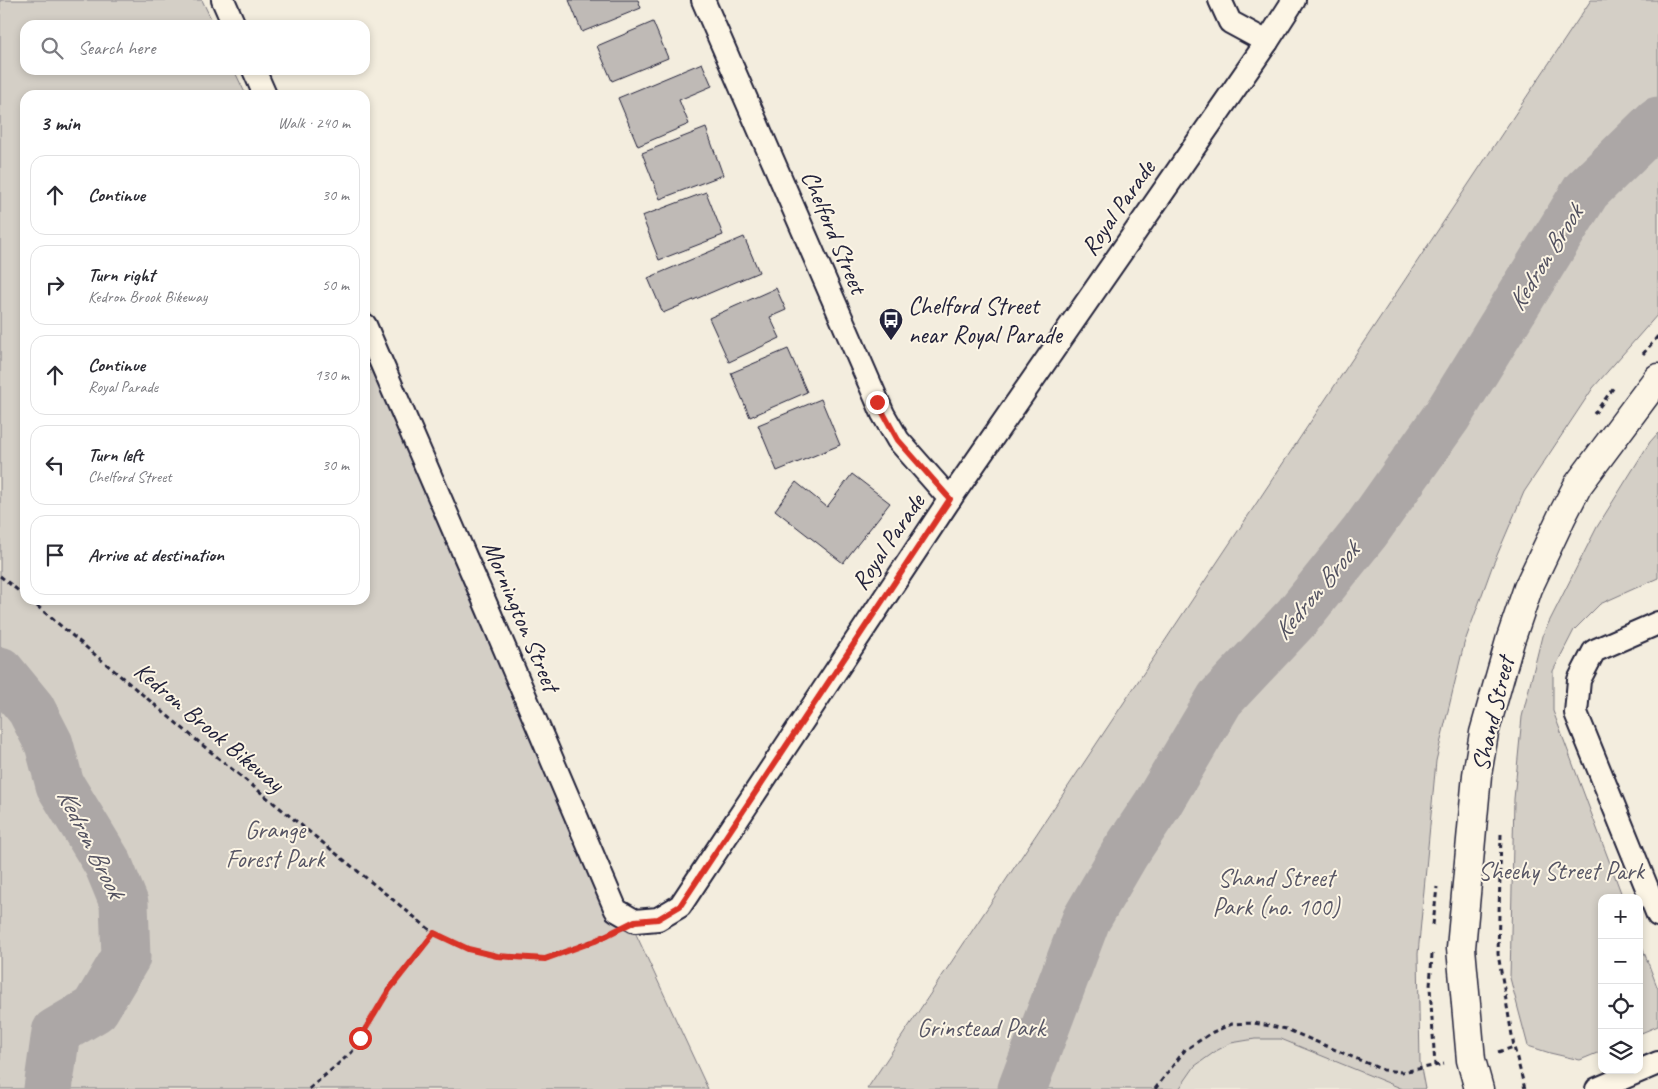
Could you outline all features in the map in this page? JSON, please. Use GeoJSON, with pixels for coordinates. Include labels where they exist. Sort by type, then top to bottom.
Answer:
{"type":"FeatureCollection","features":[{"type":"Feature","properties":{"kind":"main road","name":"Shand Street"},"geometry":{"type":"LineString","coordinates":[[1479,1089],[1471,1060],[1461,948],[1477,775],[1484,733],[1510,641],[1528,588],[1562,516],[1578,485],[1658,378]]}},
{"type":"Feature","properties":{"kind":"street"},"geometry":{"type":"LineString","coordinates":[[224,0],[232,20]]}},
{"type":"Feature","properties":{"kind":"street","name":"Chelford Street"},"geometry":{"type":"LineString","coordinates":[[703,0],[883,414],[906,449],[950,499]]}},
{"type":"Feature","properties":{"kind":"street"},"geometry":{"type":"LineString","coordinates":[[1220,0],[1230,22],[1267,42]]}},
{"type":"Feature","properties":{"kind":"street","name":"Royal Parade"},"geometry":{"type":"LineString","coordinates":[[635,921],[658,919],[680,906],[950,499],[1267,42],[1294,0]]}},
{"type":"Feature","properties":{"kind":"street"},"geometry":{"type":"LineString","coordinates":[[256,75],[263,90]]}},
{"type":"Feature","properties":{"kind":"street","name":"Mornington Street"},"geometry":{"type":"LineString","coordinates":[[370,336],[484,598],[616,910],[635,921]]}},
{"type":"Feature","properties":{"kind":"street"},"geometry":{"type":"LineString","coordinates":[[1658,623],[1594,651],[1579,680],[1576,713],[1658,915]]}},
{"type":"Feature","properties":{"kind":"street"},"geometry":{"type":"LineString","coordinates":[[1597,1089],[1658,1063]]}},
{"type":"Feature","properties":{"kind":"path"},"geometry":{"type":"LineString","coordinates":[[0,576],[20,592]]}},
{"type":"Feature","properties":{"kind":"path","name":"Kedron Brook Bikeway"},"geometry":{"type":"LineString","coordinates":[[36,605],[206,748],[434,933],[468,949],[497,956],[545,959],[595,941],[635,921]]}},
{"type":"Feature","properties":{"kind":"path"},"geometry":{"type":"LineString","coordinates":[[1502,826],[1498,954],[1514,1047],[1525,1089]]}},
{"type":"Feature","properties":{"kind":"path"},"geometry":{"type":"LineString","coordinates":[[308,1089],[352,1052],[389,990],[434,933]]}},
{"type":"Feature","properties":{"kind":"path"},"geometry":{"type":"LineString","coordinates":[[1155,1089],[1185,1050],[1213,1032],[1232,1024],[1254,1023],[1286,1030],[1383,1070],[1402,1072],[1435,1066]]}},
{"type":"Feature","properties":{"kind":"shaded area"},"geometry":{"type":"Polygon","coordinates":[[[1255,1039],[1281,1039],[1403,1089],[1179,1089],[1195,1066],[1216,1051],[1231,1043],[1255,1039]]]}},
{"type":"Feature","properties":{"kind":"green space","name":"Grange Forest Park"},"geometry":{"type":"Polygon","coordinates":[[[0,0],[202,0],[212,20],[20,20],[20,75],[236,75],[244,90],[20,90],[20,605],[370,605],[370,362],[708,1089],[0,1089],[0,0]]]}},
{"type":"Feature","properties":{"kind":"green space"},"geometry":{"type":"Polygon","coordinates":[[[1591,0],[1658,0],[1658,314],[1593,388],[1524,492],[1492,567],[1464,644],[1436,761],[1418,954],[1420,1063],[1425,1089],[1403,1089],[1281,1039],[1255,1039],[1231,1043],[1216,1051],[1195,1066],[1179,1089],[867,1089],[1591,0]]]}},
{"type":"Feature","properties":{"kind":"green space","name":"Sheehy Street Park"},"geometry":{"type":"Polygon","coordinates":[[[1658,433],[1658,578],[1600,604],[1574,630],[1553,671],[1553,711],[1622,894],[1598,894],[1598,1053],[1580,1060],[1528,1046],[1510,978],[1514,799],[1522,717],[1542,636],[1597,527],[1650,442],[1658,433]]]}},
{"type":"Feature","properties":{"kind":"green space","name":"Sheehy Street Park"},"geometry":{"type":"Polygon","coordinates":[[[1643,950],[1658,989],[1658,1026],[1643,1032],[1643,950]]]}},
{"type":"Feature","properties":{"kind":"building"},"geometry":{"type":"Polygon","coordinates":[[[569,0],[638,0],[641,8],[582,32],[569,0]]]}},
{"type":"Feature","properties":{"kind":"building"},"geometry":{"type":"Polygon","coordinates":[[[653,22],[668,58],[612,81],[597,46],[653,22]]]}},
{"type":"Feature","properties":{"kind":"building"},"geometry":{"type":"Polygon","coordinates":[[[702,63],[712,86],[679,100],[689,124],[638,146],[618,98],[702,63]]]}},
{"type":"Feature","properties":{"kind":"building"},"geometry":{"type":"Polygon","coordinates":[[[706,128],[723,175],[660,199],[642,153],[706,128]]]}},
{"type":"Feature","properties":{"kind":"building"},"geometry":{"type":"Polygon","coordinates":[[[706,192],[723,235],[659,260],[642,216],[706,192]]]}},
{"type":"Feature","properties":{"kind":"building"},"geometry":{"type":"Polygon","coordinates":[[[744,237],[759,272],[663,313],[648,278],[744,237]]]}},
{"type":"Feature","properties":{"kind":"building"},"geometry":{"type":"Polygon","coordinates":[[[776,288],[786,310],[770,317],[780,338],[729,362],[709,318],[776,288]]]}},
{"type":"Feature","properties":{"kind":"building"},"geometry":{"type":"Polygon","coordinates":[[[788,349],[807,392],[750,417],[731,373],[788,349]]]}},
{"type":"Feature","properties":{"kind":"building"},"geometry":{"type":"Polygon","coordinates":[[[821,399],[840,445],[777,471],[758,425],[821,399]]]}},
{"type":"Feature","properties":{"kind":"building"},"geometry":{"type":"Polygon","coordinates":[[[852,474],[890,503],[843,563],[775,510],[796,482],[827,507],[852,474]]]}},
{"type":"Feature","properties":{"kind":"waterway","name":"Kedron Brook"},"geometry":{"type":"LineString","coordinates":[[1022,1089],[1086,920],[1220,699],[1297,617],[1365,532],[1447,416],[1586,191],[1658,121]]}},
{"type":"Feature","properties":{"kind":"waterway","name":"Kedron Brook"},"geometry":{"type":"LineString","coordinates":[[0,671],[31,709],[49,744],[60,785],[108,864],[124,903],[126,957],[95,1009],[56,1032],[48,1089]]}},
{"type":"Feature","properties":{"kind":"place","name":"Chelford Street near Royal Parade"},"geometry":{"type":"Point","coordinates":[891,341]}},
{"type":"Feature","properties":{"kind":"route"},"geometry":{"type":"LineString","coordinates":[[360,1038],[389,990],[434,933],[468,949],[497,956],[545,959],[608,936],[635,921],[658,919],[680,906],[950,499],[898,440],[877,402]]}},
{"type":"Feature","properties":{"kind":"park label","name":"Shand Street Park (no. 100)"},"geometry":{"type":"Point","coordinates":[1276,892]}},
{"type":"Feature","properties":{"kind":"park label","name":"Grinstead Park"},"geometry":{"type":"Point","coordinates":[981,1028]}}]}
